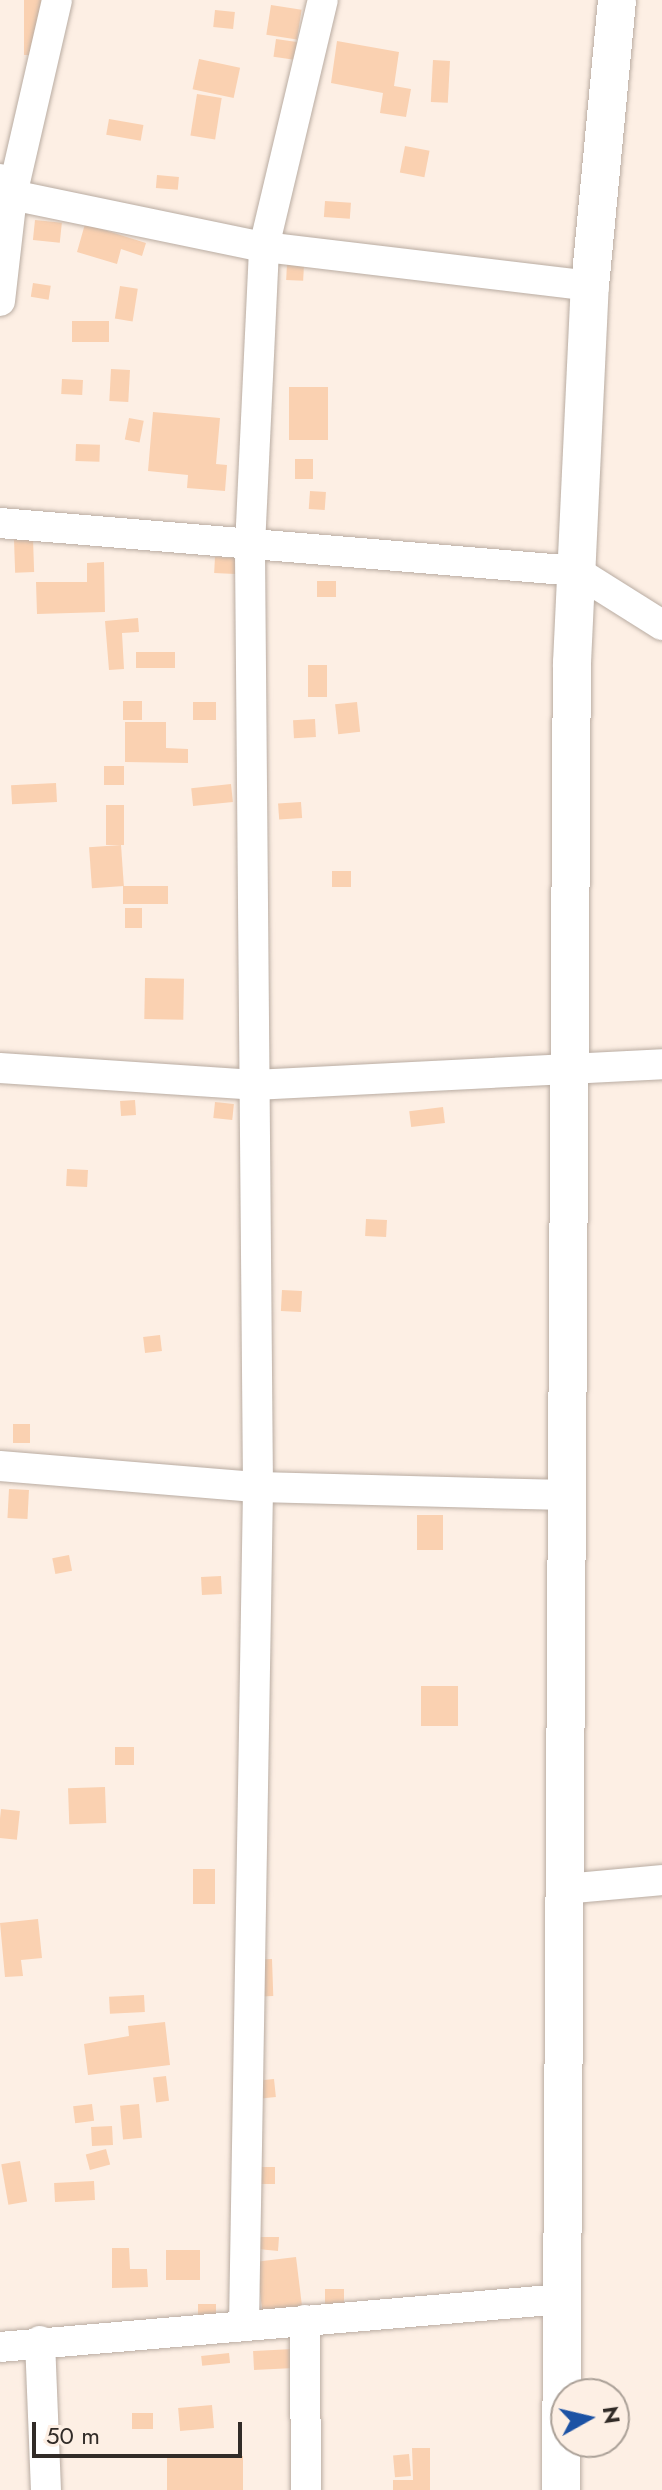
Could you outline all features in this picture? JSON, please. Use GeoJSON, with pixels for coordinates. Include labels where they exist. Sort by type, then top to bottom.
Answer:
{"type":"FeatureCollection","features":[{"type":"Feature","properties":{"kind":"street"},"geometry":{"type":"LineString","coordinates":[[0,301],[6,187],[57,0]]}},
{"type":"Feature","properties":{"kind":"street"},"geometry":{"type":"LineString","coordinates":[[244,2325],[258,1487],[250,546],[264,247],[323,0]]}},
{"type":"Feature","properties":{"kind":"street"},"geometry":{"type":"LineString","coordinates":[[561,2490],[572,663],[590,286],[617,0]]}},
{"type":"Feature","properties":{"kind":"street"},"geometry":{"type":"LineString","coordinates":[[6,187],[264,247],[590,286]]}},
{"type":"Feature","properties":{"kind":"street"},"geometry":{"type":"LineString","coordinates":[[0,523],[576,571],[662,625]]}},
{"type":"Feature","properties":{"kind":"street"},"geometry":{"type":"LineString","coordinates":[[0,1068],[254,1085],[570,1066],[662,1064]]}},
{"type":"Feature","properties":{"kind":"street"},"geometry":{"type":"LineString","coordinates":[[0,1466],[258,1487],[567,1495]]}},
{"type":"Feature","properties":{"kind":"street"},"geometry":{"type":"LineString","coordinates":[[564,1889],[662,1880]]}},
{"type":"Feature","properties":{"kind":"street"},"geometry":{"type":"LineString","coordinates":[[0,2347],[40,2341],[562,2299]]}},
{"type":"Feature","properties":{"kind":"street"},"geometry":{"type":"LineString","coordinates":[[305,2320],[306,2490]]}},
{"type":"Feature","properties":{"kind":"street"},"geometry":{"type":"LineString","coordinates":[[40,2341],[46,2490]]}},
{"type":"Feature","properties":{"kind":"building"},"geometry":{"type":"Polygon","coordinates":[[[24,0],[44,0],[44,55],[24,55],[24,0]]]}},
{"type":"Feature","properties":{"kind":"building"},"geometry":{"type":"Polygon","coordinates":[[[271,5],[302,10],[297,39],[266,35],[271,5]]]}},
{"type":"Feature","properties":{"kind":"building"},"geometry":{"type":"Polygon","coordinates":[[[215,10],[235,12],[233,29],[213,27],[215,10]]]}},
{"type":"Feature","properties":{"kind":"building"},"geometry":{"type":"Polygon","coordinates":[[[276,39],[297,42],[294,60],[273,57],[276,39]]]}},
{"type":"Feature","properties":{"kind":"building"},"geometry":{"type":"Polygon","coordinates":[[[337,41],[399,52],[394,86],[411,89],[406,117],[380,113],[383,93],[331,83],[337,41]]]}},
{"type":"Feature","properties":{"kind":"building"},"geometry":{"type":"Polygon","coordinates":[[[199,59],[240,68],[234,98],[193,89],[199,59]]]}},
{"type":"Feature","properties":{"kind":"building"},"geometry":{"type":"Polygon","coordinates":[[[433,60],[450,61],[448,103],[431,102],[433,60]]]}},
{"type":"Feature","properties":{"kind":"building"},"geometry":{"type":"Polygon","coordinates":[[[197,94],[222,98],[215,139],[190,135],[197,94]]]}},
{"type":"Feature","properties":{"kind":"building"},"geometry":{"type":"Polygon","coordinates":[[[109,119],[143,125],[141,141],[106,135],[109,119]]]}},
{"type":"Feature","properties":{"kind":"building"},"geometry":{"type":"Polygon","coordinates":[[[405,146],[430,151],[424,177],[400,173],[405,146]]]}},
{"type":"Feature","properties":{"kind":"building"},"geometry":{"type":"Polygon","coordinates":[[[157,175],[179,177],[178,190],[156,188],[157,175]]]}},
{"type":"Feature","properties":{"kind":"building"},"geometry":{"type":"Polygon","coordinates":[[[325,201],[351,203],[350,219],[324,217],[325,201]]]}},
{"type":"Feature","properties":{"kind":"building"},"geometry":{"type":"Polygon","coordinates":[[[35,220],[62,223],[60,243],[33,240],[35,220]]]}},
{"type":"Feature","properties":{"kind":"building"},"geometry":{"type":"Polygon","coordinates":[[[85,224],[146,243],[142,256],[121,249],[117,264],[77,252],[85,224]]]}},
{"type":"Feature","properties":{"kind":"building"},"geometry":{"type":"Polygon","coordinates":[[[287,264],[304,265],[303,281],[286,280],[287,264]]]}},
{"type":"Feature","properties":{"kind":"building"},"geometry":{"type":"Polygon","coordinates":[[[33,283],[51,286],[49,300],[31,297],[33,283]]]}},
{"type":"Feature","properties":{"kind":"building"},"geometry":{"type":"Polygon","coordinates":[[[120,286],[138,289],[133,321],[115,319],[120,286]]]}},
{"type":"Feature","properties":{"kind":"building"},"geometry":{"type":"Polygon","coordinates":[[[72,321],[109,321],[109,342],[72,342],[72,321]]]}},
{"type":"Feature","properties":{"kind":"building"},"geometry":{"type":"Polygon","coordinates":[[[111,369],[130,370],[128,402],[109,401],[111,369]]]}},
{"type":"Feature","properties":{"kind":"building"},"geometry":{"type":"Polygon","coordinates":[[[62,379],[83,380],[82,395],[61,394],[62,379]]]}},
{"type":"Feature","properties":{"kind":"building"},"geometry":{"type":"Polygon","coordinates":[[[289,387],[328,387],[328,440],[289,440],[289,387]]]}},
{"type":"Feature","properties":{"kind":"building"},"geometry":{"type":"Polygon","coordinates":[[[153,412],[220,418],[216,464],[227,465],[225,491],[187,488],[188,475],[148,471],[153,412]]]}},
{"type":"Feature","properties":{"kind":"building"},"geometry":{"type":"Polygon","coordinates":[[[129,418],[144,421],[140,442],[125,440],[129,418]]]}},
{"type":"Feature","properties":{"kind":"building"},"geometry":{"type":"Polygon","coordinates":[[[76,444],[100,445],[99,462],[75,461],[76,444]]]}},
{"type":"Feature","properties":{"kind":"building"},"geometry":{"type":"Polygon","coordinates":[[[295,459],[313,459],[313,479],[295,479],[295,459]]]}},
{"type":"Feature","properties":{"kind":"building"},"geometry":{"type":"Polygon","coordinates":[[[310,491],[326,492],[325,510],[309,509],[310,491]]]}},
{"type":"Feature","properties":{"kind":"building"},"geometry":{"type":"Polygon","coordinates":[[[33,539],[34,572],[15,573],[14,540],[33,539]]]}},
{"type":"Feature","properties":{"kind":"building"},"geometry":{"type":"Polygon","coordinates":[[[215,557],[236,558],[235,574],[214,573],[215,557]]]}},
{"type":"Feature","properties":{"kind":"building"},"geometry":{"type":"Polygon","coordinates":[[[104,562],[105,612],[37,614],[36,582],[87,582],[87,563],[104,562]]]}},
{"type":"Feature","properties":{"kind":"building"},"geometry":{"type":"Polygon","coordinates":[[[317,581],[336,581],[336,597],[317,597],[317,581]]]}},
{"type":"Feature","properties":{"kind":"building"},"geometry":{"type":"Polygon","coordinates":[[[138,618],[139,632],[122,633],[124,669],[109,670],[105,621],[138,618]]]}},
{"type":"Feature","properties":{"kind":"building"},"geometry":{"type":"Polygon","coordinates":[[[136,652],[175,652],[175,668],[136,668],[136,652]]]}},
{"type":"Feature","properties":{"kind":"building"},"geometry":{"type":"Polygon","coordinates":[[[308,665],[327,665],[327,697],[308,697],[308,665]]]}},
{"type":"Feature","properties":{"kind":"building"},"geometry":{"type":"Polygon","coordinates":[[[123,701],[142,701],[142,720],[123,720],[123,701]]]}},
{"type":"Feature","properties":{"kind":"building"},"geometry":{"type":"Polygon","coordinates":[[[193,702],[216,702],[216,720],[193,720],[193,702]]]}},
{"type":"Feature","properties":{"kind":"building"},"geometry":{"type":"Polygon","coordinates":[[[357,702],[360,732],[338,734],[335,704],[357,702]]]}},
{"type":"Feature","properties":{"kind":"building"},"geometry":{"type":"Polygon","coordinates":[[[315,719],[316,737],[294,738],[293,720],[315,719]]]}},
{"type":"Feature","properties":{"kind":"building"},"geometry":{"type":"Polygon","coordinates":[[[125,722],[166,722],[166,748],[188,749],[188,763],[125,762],[125,722]]]}},
{"type":"Feature","properties":{"kind":"building"},"geometry":{"type":"Polygon","coordinates":[[[104,766],[124,766],[124,785],[104,785],[104,766]]]}},
{"type":"Feature","properties":{"kind":"building"},"geometry":{"type":"Polygon","coordinates":[[[56,783],[57,802],[12,804],[11,785],[56,783]]]}},
{"type":"Feature","properties":{"kind":"building"},"geometry":{"type":"Polygon","coordinates":[[[231,784],[233,802],[193,806],[191,788],[231,784]]]}},
{"type":"Feature","properties":{"kind":"building"},"geometry":{"type":"Polygon","coordinates":[[[301,802],[302,818],[279,820],[278,804],[301,802]]]}},
{"type":"Feature","properties":{"kind":"building"},"geometry":{"type":"Polygon","coordinates":[[[106,805],[124,805],[124,845],[106,845],[106,805]]]}},
{"type":"Feature","properties":{"kind":"building"},"geometry":{"type":"Polygon","coordinates":[[[121,845],[124,886],[92,888],[89,847],[121,845]]]}},
{"type":"Feature","properties":{"kind":"building"},"geometry":{"type":"Polygon","coordinates":[[[332,871],[351,871],[351,887],[332,887],[332,871]]]}},
{"type":"Feature","properties":{"kind":"building"},"geometry":{"type":"Polygon","coordinates":[[[123,886],[168,886],[168,904],[123,904],[123,886]]]}},
{"type":"Feature","properties":{"kind":"building"},"geometry":{"type":"Polygon","coordinates":[[[125,908],[142,908],[142,928],[125,928],[125,908]]]}},
{"type":"Feature","properties":{"kind":"building"},"geometry":{"type":"Polygon","coordinates":[[[145,978],[184,979],[183,1020],[144,1019],[145,978]]]}},
{"type":"Feature","properties":{"kind":"building"},"geometry":{"type":"Polygon","coordinates":[[[135,1100],[136,1115],[121,1116],[120,1101],[135,1100]]]}},
{"type":"Feature","properties":{"kind":"building"},"geometry":{"type":"Polygon","coordinates":[[[215,1102],[234,1104],[232,1120],[213,1118],[215,1102]]]}},
{"type":"Feature","properties":{"kind":"building"},"geometry":{"type":"Polygon","coordinates":[[[443,1107],[445,1123],[411,1127],[409,1111],[443,1107]]]}},
{"type":"Feature","properties":{"kind":"building"},"geometry":{"type":"Polygon","coordinates":[[[67,1169],[88,1170],[87,1187],[66,1186],[67,1169]]]}},
{"type":"Feature","properties":{"kind":"building"},"geometry":{"type":"Polygon","coordinates":[[[366,1219],[387,1220],[386,1237],[365,1236],[366,1219]]]}},
{"type":"Feature","properties":{"kind":"building"},"geometry":{"type":"Polygon","coordinates":[[[282,1290],[302,1291],[301,1312],[281,1311],[282,1290]]]}},
{"type":"Feature","properties":{"kind":"building"},"geometry":{"type":"Polygon","coordinates":[[[160,1335],[162,1351],[145,1353],[143,1337],[160,1335]]]}},
{"type":"Feature","properties":{"kind":"building"},"geometry":{"type":"Polygon","coordinates":[[[13,1424],[30,1424],[30,1443],[13,1443],[13,1424]]]}},
{"type":"Feature","properties":{"kind":"building"},"geometry":{"type":"Polygon","coordinates":[[[9,1489],[29,1490],[27,1519],[7,1518],[9,1489]]]}},
{"type":"Feature","properties":{"kind":"building"},"geometry":{"type":"Polygon","coordinates":[[[417,1515],[443,1515],[443,1550],[417,1550],[417,1515]]]}},
{"type":"Feature","properties":{"kind":"building"},"geometry":{"type":"Polygon","coordinates":[[[69,1555],[72,1571],[55,1574],[52,1558],[69,1555]]]}},
{"type":"Feature","properties":{"kind":"building"},"geometry":{"type":"Polygon","coordinates":[[[221,1576],[222,1594],[202,1595],[201,1577],[221,1576]]]}},
{"type":"Feature","properties":{"kind":"building"},"geometry":{"type":"Polygon","coordinates":[[[421,1686],[458,1686],[458,1726],[421,1726],[421,1686]]]}},
{"type":"Feature","properties":{"kind":"building"},"geometry":{"type":"Polygon","coordinates":[[[115,1747],[134,1747],[134,1765],[115,1765],[115,1747]]]}},
{"type":"Feature","properties":{"kind":"building"},"geometry":{"type":"Polygon","coordinates":[[[105,1787],[106,1823],[69,1824],[68,1788],[105,1787]]]}},
{"type":"Feature","properties":{"kind":"building"},"geometry":{"type":"Polygon","coordinates":[[[1,1809],[20,1811],[17,1840],[0,1838],[1,1809]]]}},
{"type":"Feature","properties":{"kind":"building"},"geometry":{"type":"Polygon","coordinates":[[[193,1869],[215,1869],[215,1904],[193,1904],[193,1869]]]}},
{"type":"Feature","properties":{"kind":"building"},"geometry":{"type":"Polygon","coordinates":[[[38,1919],[42,1958],[21,1960],[23,1976],[5,1977],[0,1923],[38,1919]]]}},
{"type":"Feature","properties":{"kind":"building"},"geometry":{"type":"Polygon","coordinates":[[[272,1959],[273,1996],[254,1997],[253,1960],[272,1959]]]}},
{"type":"Feature","properties":{"kind":"building"},"geometry":{"type":"Polygon","coordinates":[[[144,1995],[145,2012],[110,2014],[109,1997],[144,1995]]]}},
{"type":"Feature","properties":{"kind":"building"},"geometry":{"type":"Polygon","coordinates":[[[165,2022],[170,2065],[88,2075],[84,2044],[129,2036],[128,2026],[165,2022]]]}},
{"type":"Feature","properties":{"kind":"building"},"geometry":{"type":"Polygon","coordinates":[[[166,2076],[169,2101],[156,2102],[153,2078],[166,2076]]]}},
{"type":"Feature","properties":{"kind":"building"},"geometry":{"type":"Polygon","coordinates":[[[274,2079],[276,2097],[256,2099],[254,2081],[274,2079]]]}},
{"type":"Feature","properties":{"kind":"building"},"geometry":{"type":"Polygon","coordinates":[[[92,2104],[94,2121],[75,2123],[73,2106],[92,2104]]]}},
{"type":"Feature","properties":{"kind":"building"},"geometry":{"type":"Polygon","coordinates":[[[139,2104],[142,2138],[123,2140],[120,2106],[139,2104]]]}},
{"type":"Feature","properties":{"kind":"building"},"geometry":{"type":"Polygon","coordinates":[[[112,2126],[113,2145],[92,2146],[91,2127],[112,2126]]]}},
{"type":"Feature","properties":{"kind":"building"},"geometry":{"type":"Polygon","coordinates":[[[106,2149],[110,2164],[90,2170],[86,2154],[106,2149]]]}},
{"type":"Feature","properties":{"kind":"building"},"geometry":{"type":"Polygon","coordinates":[[[20,2161],[27,2201],[8,2205],[1,2164],[20,2161]]]}},
{"type":"Feature","properties":{"kind":"building"},"geometry":{"type":"Polygon","coordinates":[[[257,2167],[275,2167],[275,2184],[257,2184],[257,2167]]]}},
{"type":"Feature","properties":{"kind":"building"},"geometry":{"type":"Polygon","coordinates":[[[94,2181],[95,2200],[55,2202],[54,2183],[94,2181]]]}},
{"type":"Feature","properties":{"kind":"building"},"geometry":{"type":"Polygon","coordinates":[[[259,2237],[279,2237],[278,2251],[258,2249],[259,2237]]]}},
{"type":"Feature","properties":{"kind":"building"},"geometry":{"type":"Polygon","coordinates":[[[112,2248],[129,2248],[130,2269],[147,2269],[148,2287],[112,2288],[112,2248]]]}},
{"type":"Feature","properties":{"kind":"building"},"geometry":{"type":"Polygon","coordinates":[[[166,2250],[200,2250],[200,2280],[166,2280],[166,2250]]]}},
{"type":"Feature","properties":{"kind":"building"},"geometry":{"type":"Polygon","coordinates":[[[296,2257],[302,2307],[262,2312],[256,2262],[296,2257]]]}},
{"type":"Feature","properties":{"kind":"building"},"geometry":{"type":"Polygon","coordinates":[[[325,2289],[344,2289],[344,2308],[325,2308],[325,2289]]]}},
{"type":"Feature","properties":{"kind":"building"},"geometry":{"type":"Polygon","coordinates":[[[198,2304],[216,2304],[216,2325],[198,2325],[198,2304]]]}},
{"type":"Feature","properties":{"kind":"building"},"geometry":{"type":"Polygon","coordinates":[[[293,2349],[294,2368],[254,2370],[253,2351],[293,2349]]]}},
{"type":"Feature","properties":{"kind":"building"},"geometry":{"type":"Polygon","coordinates":[[[229,2353],[230,2363],[202,2366],[201,2356],[229,2353]]]}},
{"type":"Feature","properties":{"kind":"building"},"geometry":{"type":"Polygon","coordinates":[[[212,2405],[214,2428],[180,2431],[178,2408],[212,2405]]]}},
{"type":"Feature","properties":{"kind":"building"},"geometry":{"type":"Polygon","coordinates":[[[132,2413],[153,2413],[153,2429],[132,2429],[132,2413]]]}},
{"type":"Feature","properties":{"kind":"building"},"geometry":{"type":"Polygon","coordinates":[[[412,2448],[430,2448],[430,2490],[393,2490],[393,2480],[413,2480],[412,2448]]]}},
{"type":"Feature","properties":{"kind":"building"},"geometry":{"type":"Polygon","coordinates":[[[409,2454],[411,2476],[395,2477],[393,2455],[409,2454]]]}},
{"type":"Feature","properties":{"kind":"building"},"geometry":{"type":"Polygon","coordinates":[[[167,2456],[243,2456],[243,2490],[167,2490],[167,2456]]]}}]}
